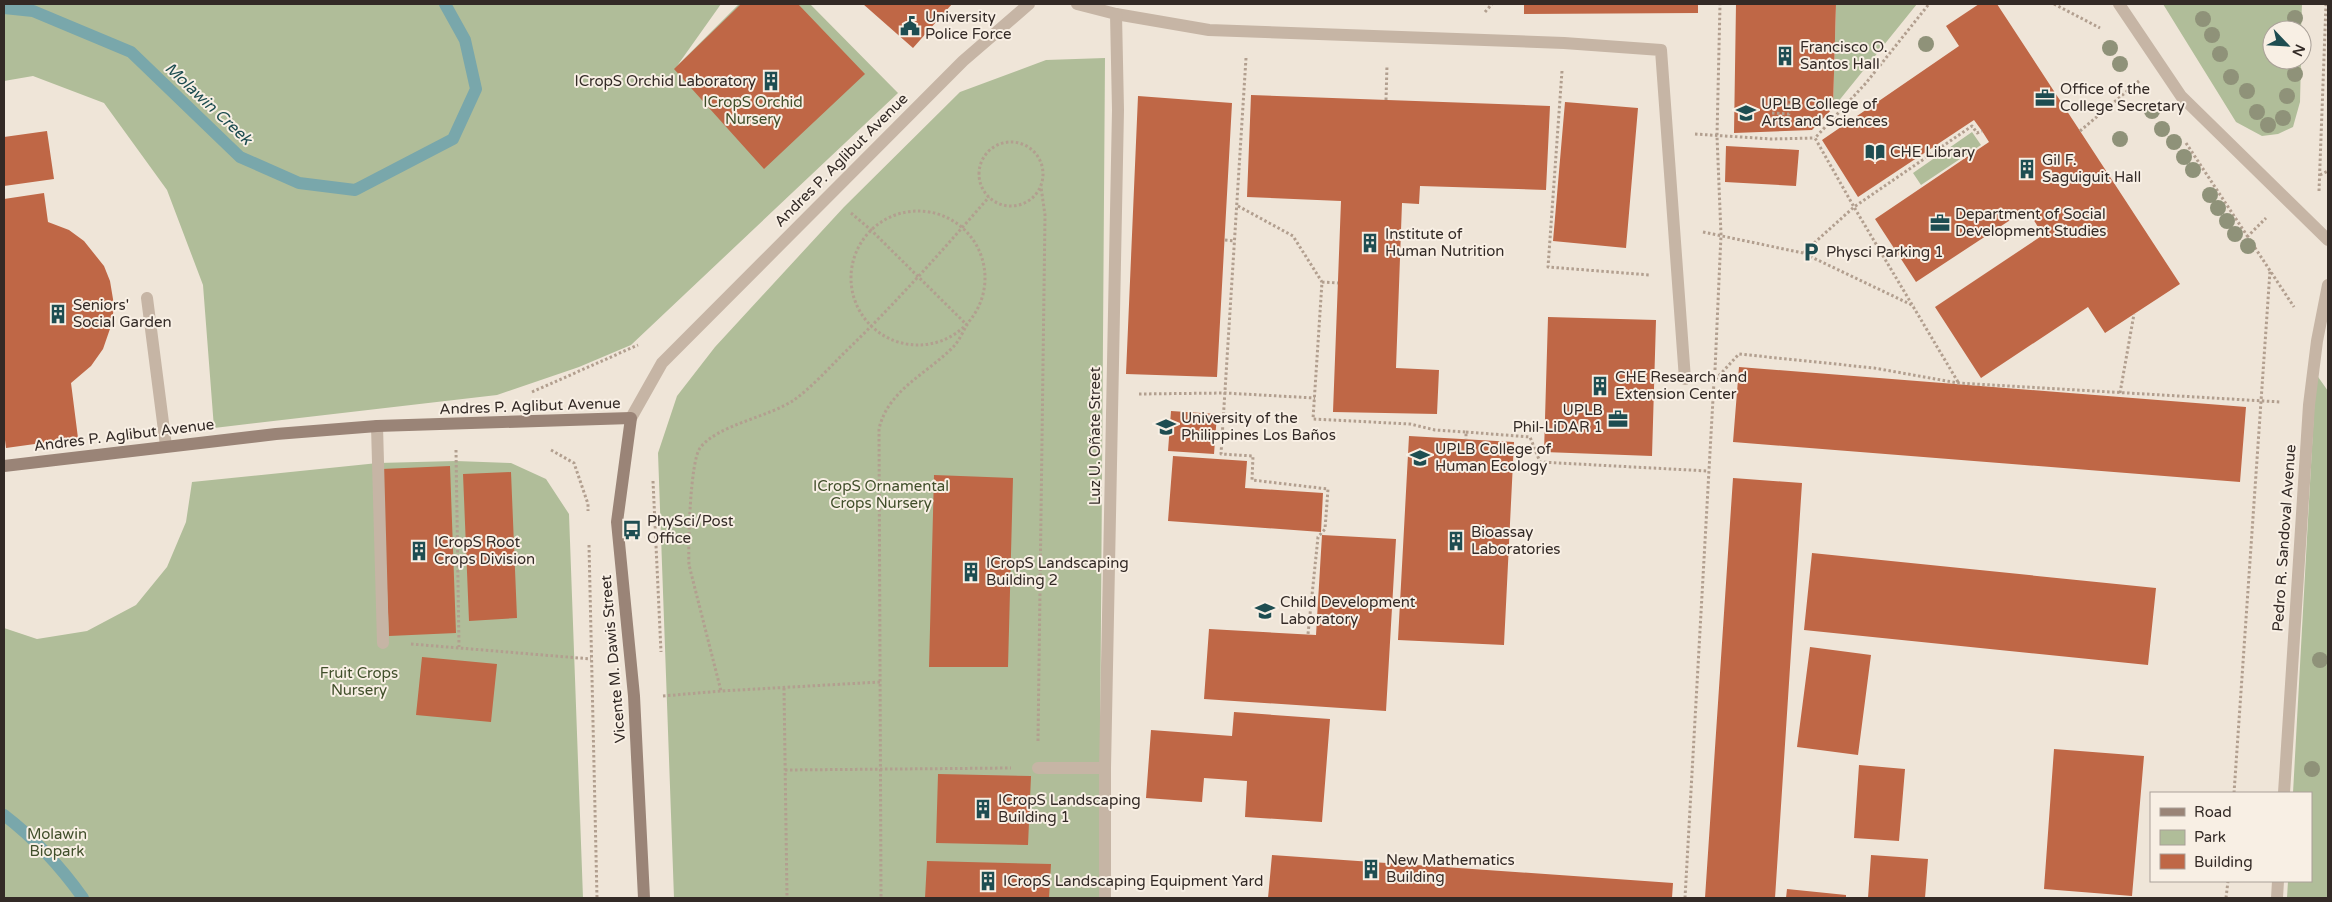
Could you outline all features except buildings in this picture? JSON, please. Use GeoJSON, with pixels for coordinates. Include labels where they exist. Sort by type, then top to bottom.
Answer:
{"type":"FeatureCollection","features":[{"type":"Feature","properties":{"kind":"street","name":"Andres P. Aglibut Avenue"},"geometry":{"type":"LineString","coordinates":[[4,466],[166,446],[377,426],[631,418],[662,363],[963,61],[1029,4]]}},
{"type":"Feature","properties":{"kind":"street"},"geometry":{"type":"LineString","coordinates":[[1077,4],[1116,14],[1209,30],[1564,43],[1661,50],[1676,277],[1685,379]]}},
{"type":"Feature","properties":{"kind":"street"},"geometry":{"type":"LineString","coordinates":[[2119,4],[2182,96],[2328,240]]}},
{"type":"Feature","properties":{"kind":"street","name":"Luz U. Oñate Street"},"geometry":{"type":"LineString","coordinates":[[1105,898],[1105,768],[1111,529],[1111,392],[1118,110],[1116,14]]}},
{"type":"Feature","properties":{"kind":"street","name":"Pedro R. Sandoval Avenue"},"geometry":{"type":"LineString","coordinates":[[2284,792],[2309,406],[2317,341],[2328,285]]}},
{"type":"Feature","properties":{"kind":"street"},"geometry":{"type":"LineString","coordinates":[[147,298],[166,446]]}},
{"type":"Feature","properties":{"kind":"street","name":"Vicente M. Dawis Street"},"geometry":{"type":"LineString","coordinates":[[631,418],[617,522],[634,696],[644,898]]}},
{"type":"Feature","properties":{"kind":"street"},"geometry":{"type":"LineString","coordinates":[[377,426],[383,643]]}},
{"type":"Feature","properties":{"kind":"street"},"geometry":{"type":"LineString","coordinates":[[1038,768],[1105,768]]}},
{"type":"Feature","properties":{"kind":"street"},"geometry":{"type":"LineString","coordinates":[[2277,898],[2278,882]]}},
{"type":"Feature","properties":{"kind":"path"},"geometry":{"type":"LineString","coordinates":[[1685,898],[1721,235],[1717,136],[1720,4]]}},
{"type":"Feature","properties":{"kind":"path"},"geometry":{"type":"LineString","coordinates":[[1666,132],[1771,139],[1815,138],[1866,83],[1929,4]]}},
{"type":"Feature","properties":{"kind":"path"},"geometry":{"type":"LineString","coordinates":[[2054,4],[2105,30]]}},
{"type":"Feature","properties":{"kind":"path"},"geometry":{"type":"LineString","coordinates":[[2318,200],[2326,4]]}},
{"type":"Feature","properties":{"kind":"path"},"geometry":{"type":"LineString","coordinates":[[1248,31],[1221,454],[1253,456],[1252,480],[1328,489],[1325,529],[1318,537],[1308,634]]}},
{"type":"Feature","properties":{"kind":"path"},"geometry":{"type":"LineString","coordinates":[[1386,100],[1388,37]]}},
{"type":"Feature","properties":{"kind":"path"},"geometry":{"type":"LineString","coordinates":[[1564,43],[1548,267],[1676,277]]}},
{"type":"Feature","properties":{"kind":"path"},"geometry":{"type":"LineString","coordinates":[[2080,131],[2160,63]]}},
{"type":"Feature","properties":{"kind":"path"},"geometry":{"type":"LineString","coordinates":[[1772,113],[1789,114],[1790,99],[1773,99]]}},
{"type":"Feature","properties":{"kind":"path"},"geometry":{"type":"LineString","coordinates":[[1803,253],[1854,206],[1972,126],[1977,133],[1982,130]]}},
{"type":"Feature","properties":{"kind":"path"},"geometry":{"type":"LineString","coordinates":[[1815,138],[1958,383]]}},
{"type":"Feature","properties":{"kind":"path"},"geometry":{"type":"LineString","coordinates":[[2184,141],[2317,341]]}},
{"type":"Feature","properties":{"kind":"path"},"geometry":{"type":"LineString","coordinates":[[784,770],[1038,768],[1045,215],[1041,187],[1043,176],[1038,156],[1030,148],[1020,143],[1000,144],[990,150],[984,158],[980,168],[979,179],[982,189],[988,197],[999,204],[1012,207],[1024,204],[1041,187]]}},
{"type":"Feature","properties":{"kind":"path"},"geometry":{"type":"LineString","coordinates":[[2320,175],[2328,172]]}},
{"type":"Feature","properties":{"kind":"path"},"geometry":{"type":"LineString","coordinates":[[721,691],[689,565],[688,546],[695,463],[699,449],[710,439],[793,400],[871,327],[988,197]]}},
{"type":"Feature","properties":{"kind":"path"},"geometry":{"type":"LineString","coordinates":[[1238,206],[1294,236],[1322,282],[1313,419],[1410,424],[1435,430],[1530,437],[1540,462],[1708,471]]}},
{"type":"Feature","properties":{"kind":"path"},"geometry":{"type":"LineString","coordinates":[[844,207],[871,230],[967,325]]}},
{"type":"Feature","properties":{"kind":"path"},"geometry":{"type":"LineString","coordinates":[[881,898],[879,447],[882,416],[898,393],[956,344],[981,302],[985,275],[979,249],[962,228],[941,214],[916,211],[891,216],[871,230],[855,253],[850,279],[856,305],[871,327],[893,342],[919,346],[945,340],[967,325]]}},
{"type":"Feature","properties":{"kind":"path"},"geometry":{"type":"LineString","coordinates":[[1673,225],[1803,253],[1914,306]]}},
{"type":"Feature","properties":{"kind":"path"},"geometry":{"type":"LineString","coordinates":[[1225,240],[1236,241]]}},
{"type":"Feature","properties":{"kind":"path"},"geometry":{"type":"LineString","coordinates":[[2234,792],[2270,271]]}},
{"type":"Feature","properties":{"kind":"path"},"geometry":{"type":"LineString","coordinates":[[1322,282],[1338,283]]}},
{"type":"Feature","properties":{"kind":"path"},"geometry":{"type":"LineString","coordinates":[[2120,393],[2134,314]]}},
{"type":"Feature","properties":{"kind":"path"},"geometry":{"type":"LineString","coordinates":[[530,392],[644,342]]}},
{"type":"Feature","properties":{"kind":"path"},"geometry":{"type":"LineString","coordinates":[[1714,381],[1739,354],[1874,368],[1958,383],[2261,400],[2309,406]]}},
{"type":"Feature","properties":{"kind":"path"},"geometry":{"type":"LineString","coordinates":[[1111,392],[1120,394],[1225,393],[1315,398]]}},
{"type":"Feature","properties":{"kind":"path"},"geometry":{"type":"LineString","coordinates":[[1216,432],[1222,432]]}},
{"type":"Feature","properties":{"kind":"path"},"geometry":{"type":"LineString","coordinates":[[1466,432],[1466,439]]}},
{"type":"Feature","properties":{"kind":"path"},"geometry":{"type":"LineString","coordinates":[[456,442],[459,647]]}},
{"type":"Feature","properties":{"kind":"path"},"geometry":{"type":"LineString","coordinates":[[546,447],[574,463],[588,504],[588,514]]}},
{"type":"Feature","properties":{"kind":"path"},"geometry":{"type":"LineString","coordinates":[[653,475],[661,656]]}},
{"type":"Feature","properties":{"kind":"path"},"geometry":{"type":"LineString","coordinates":[[588,543],[597,898]]}},
{"type":"Feature","properties":{"kind":"path"},"geometry":{"type":"LineString","coordinates":[[383,643],[459,647],[591,659]]}},
{"type":"Feature","properties":{"kind":"path"},"geometry":{"type":"LineString","coordinates":[[663,696],[880,682]]}},
{"type":"Feature","properties":{"kind":"path"},"geometry":{"type":"LineString","coordinates":[[662,686],[663,705]]}},
{"type":"Feature","properties":{"kind":"path"},"geometry":{"type":"LineString","coordinates":[[784,688],[787,898]]}},
{"type":"Feature","properties":{"kind":"path"},"geometry":{"type":"LineString","coordinates":[[2226,898],[2228,882]]}},
{"type":"Feature","properties":{"kind":"green space","name":"ICropS Orchid Nursery"},"geometry":{"type":"Polygon","coordinates":[[[4,4],[721,4],[677,66],[739,4],[810,4],[898,93],[631,345],[579,367],[497,395],[214,428],[203,285],[167,190],[104,103],[33,76],[4,81],[4,4]]]}},
{"type":"Feature","properties":{"kind":"green space"},"geometry":{"type":"Polygon","coordinates":[[[1836,4],[1917,4],[1833,108],[1836,4]]]}},
{"type":"Feature","properties":{"kind":"green space"},"geometry":{"type":"Polygon","coordinates":[[[2163,4],[2302,4],[2301,20],[2262,20],[2262,70],[2301,70],[2300,102],[2293,127],[2278,134],[2262,136],[2236,122],[2163,4]]]}},
{"type":"Feature","properties":{"kind":"green space","name":"ICropS Ornamental Crops Nursery"},"geometry":{"type":"Polygon","coordinates":[[[1105,58],[1099,898],[674,898],[658,453],[677,396],[715,347],[844,207],[960,92],[1046,60],[1105,58]]]}},
{"type":"Feature","properties":{"kind":"green space"},"geometry":{"type":"Polygon","coordinates":[[[1972,132],[1981,145],[1921,185],[1913,173],[1972,132]]]}},
{"type":"Feature","properties":{"kind":"green space"},"geometry":{"type":"Polygon","coordinates":[[[2316,374],[2328,391],[2328,898],[2287,898],[2288,882],[2312,882],[2312,792],[2293,792],[2316,374]]]}},
{"type":"Feature","properties":{"kind":"green space","name":"Fruit Crops Nursery"},"geometry":{"type":"Polygon","coordinates":[[[456,461],[511,463],[546,479],[569,514],[583,898],[4,898],[4,628],[37,639],[87,631],[136,605],[167,567],[186,522],[192,482],[378,463],[456,461]]]}},
{"type":"Feature","properties":{"kind":"waterway","name":"Molawin Creek"},"geometry":{"type":"LineString","coordinates":[[4,8],[33,11],[131,52],[240,157],[299,183],[355,190],[453,139],[476,89],[465,40],[445,4]]}},
{"type":"Feature","properties":{"kind":"waterway","name":"Molawin Creek"},"geometry":{"type":"LineString","coordinates":[[4,815],[26,833],[66,875],[83,898]]}},
{"type":"Feature","properties":{"kind":"place","name":"University Police Force"},"geometry":{"type":"Point","coordinates":[910,26]}},
{"type":"Feature","properties":{"kind":"place","name":"Francisco O. Santos Hall"},"geometry":{"type":"Point","coordinates":[1785,56]}},
{"type":"Feature","properties":{"kind":"place","name":"ICropS Orchid Laboratory"},"geometry":{"type":"Point","coordinates":[771,81]}},
{"type":"Feature","properties":{"kind":"place","name":"Office of the College Secretary"},"geometry":{"type":"Point","coordinates":[2045,98]}},
{"type":"Feature","properties":{"kind":"place","name":"UPLB College of Arts and Sciences"},"geometry":{"type":"Point","coordinates":[1746,113]}},
{"type":"Feature","properties":{"kind":"place","name":"CHE Library"},"geometry":{"type":"Point","coordinates":[1875,152]}},
{"type":"Feature","properties":{"kind":"place","name":"Gil F. Saguiguit Hall"},"geometry":{"type":"Point","coordinates":[2027,169]}},
{"type":"Feature","properties":{"kind":"place","name":"Department of Social Development Studies"},"geometry":{"type":"Point","coordinates":[1940,223]}},
{"type":"Feature","properties":{"kind":"place","name":"Institute of Human Nutrition"},"geometry":{"type":"Point","coordinates":[1370,243]}},
{"type":"Feature","properties":{"kind":"place","name":"Physci Parking 1"},"geometry":{"type":"Point","coordinates":[1811,252]}},
{"type":"Feature","properties":{"kind":"place","name":"Seniors' Social Garden"},"geometry":{"type":"Point","coordinates":[58,314]}},
{"type":"Feature","properties":{"kind":"place","name":"CHE Research and Extension Center"},"geometry":{"type":"Point","coordinates":[1600,386]}},
{"type":"Feature","properties":{"kind":"place","name":"UPLB Phil-LiDAR 1"},"geometry":{"type":"Point","coordinates":[1618,419]}},
{"type":"Feature","properties":{"kind":"place","name":"University of the Philippines Los Baños"},"geometry":{"type":"Point","coordinates":[1166,427]}},
{"type":"Feature","properties":{"kind":"place","name":"UPLB College of Human Ecology"},"geometry":{"type":"Point","coordinates":[1420,458]}},
{"type":"Feature","properties":{"kind":"place","name":"PhySci/Post Office"},"geometry":{"type":"Point","coordinates":[632,530]}},
{"type":"Feature","properties":{"kind":"place","name":"Bioassay Laboratories"},"geometry":{"type":"Point","coordinates":[1456,541]}},
{"type":"Feature","properties":{"kind":"place","name":"ICropS Root Crops Division"},"geometry":{"type":"Point","coordinates":[419,551]}},
{"type":"Feature","properties":{"kind":"place","name":"ICropS Landscaping Building 2"},"geometry":{"type":"Point","coordinates":[971,572]}},
{"type":"Feature","properties":{"kind":"place","name":"Child Development Laboratory"},"geometry":{"type":"Point","coordinates":[1265,611]}},
{"type":"Feature","properties":{"kind":"place","name":"ICropS Landscaping Building 1"},"geometry":{"type":"Point","coordinates":[983,809]}},
{"type":"Feature","properties":{"kind":"place","name":"New Mathematics Building"},"geometry":{"type":"Point","coordinates":[1371,869]}},
{"type":"Feature","properties":{"kind":"place","name":"ICropS Landscaping Equipment Yard"},"geometry":{"type":"Point","coordinates":[988,881]}},
{"type":"Feature","properties":{"kind":"park label","name":"Molawin Biopark"},"geometry":{"type":"Point","coordinates":[57,842]}}]}
